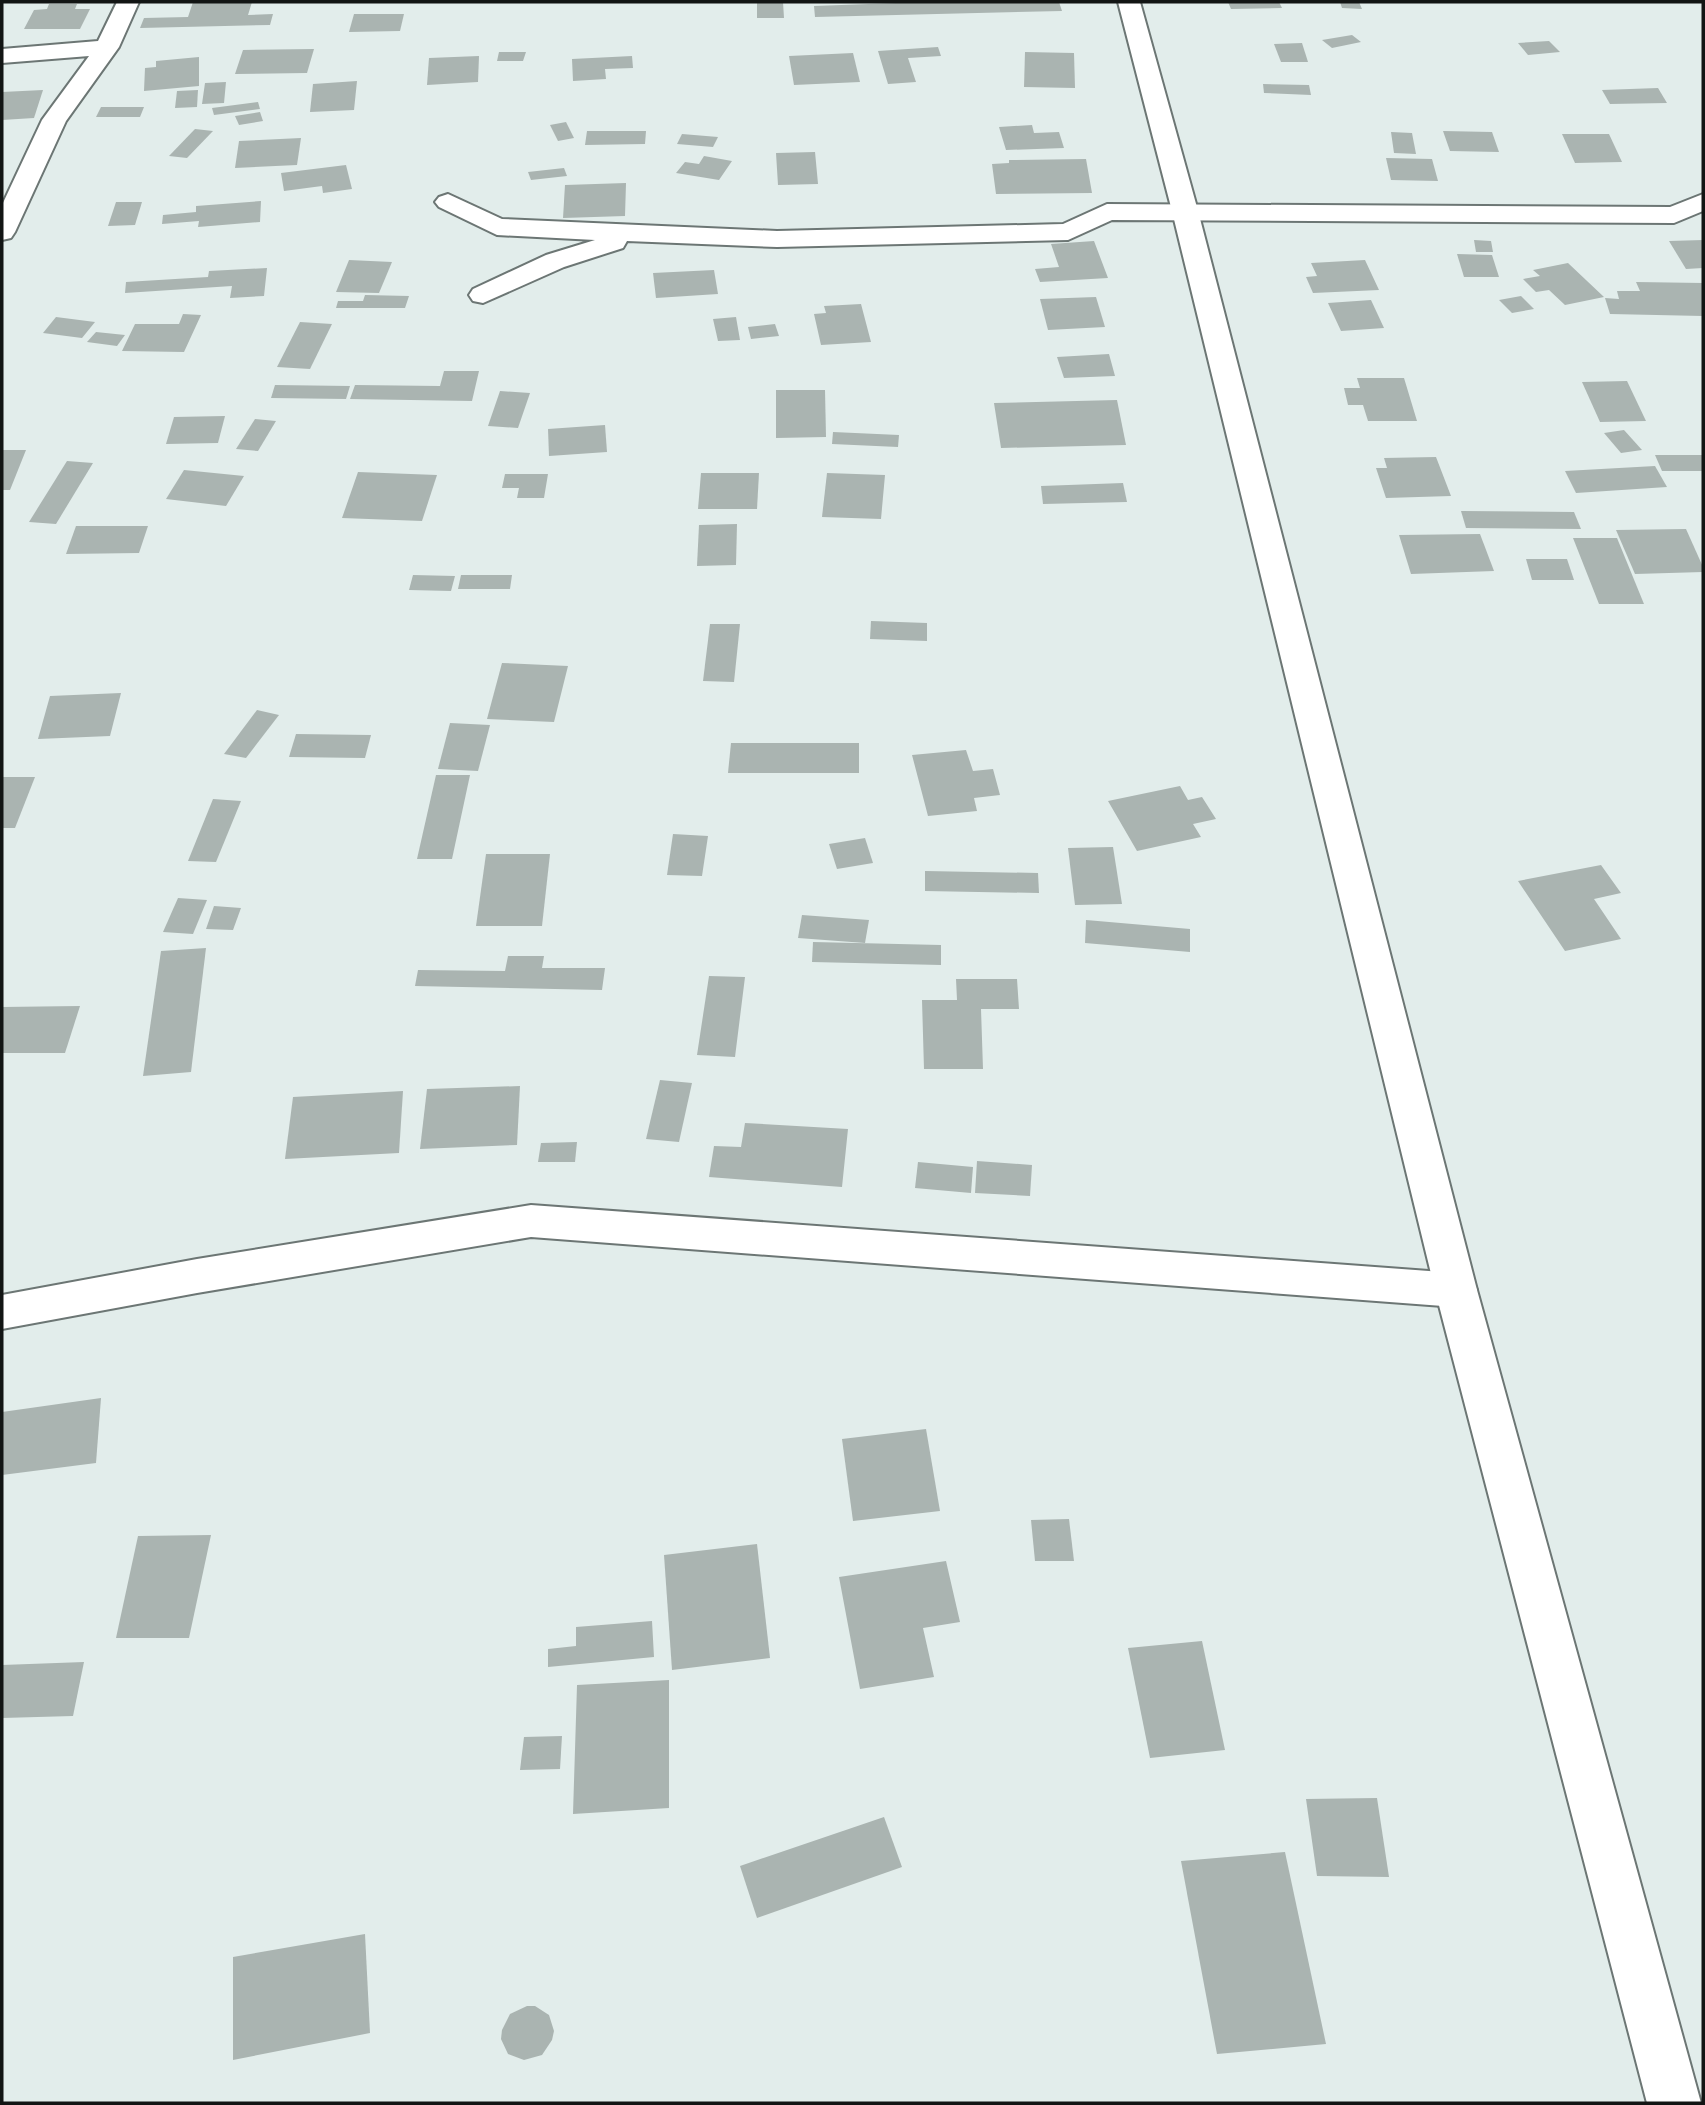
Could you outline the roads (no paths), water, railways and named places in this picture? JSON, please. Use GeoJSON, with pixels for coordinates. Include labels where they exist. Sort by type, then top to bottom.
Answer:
{"type":"FeatureCollection","features":[{"type":"Feature","properties":{"kind":"main road"},"geometry":{"type":"LineString","coordinates":[[2,232],[54,120],[107,47],[128,2]]}},
{"type":"Feature","properties":{"kind":"main road"},"geometry":{"type":"LineString","coordinates":[[1129,2],[1185,211],[1456,1290],[1674,2103]]}},
{"type":"Feature","properties":{"kind":"main road"},"geometry":{"type":"LineString","coordinates":[[2,56],[107,47]]}},
{"type":"Feature","properties":{"kind":"main road"},"geometry":{"type":"LineString","coordinates":[[448,202],[497,227],[777,240],[1068,232],[1107,212],[1674,215],[1703,202]]}},
{"type":"Feature","properties":{"kind":"main road"},"geometry":{"type":"LineString","coordinates":[[483,295],[555,261],[637,234]]}},
{"type":"Feature","properties":{"kind":"main road"},"geometry":{"type":"LineString","coordinates":[[2,1312],[197,1276],[531,1221],[1456,1290]]}}]}
